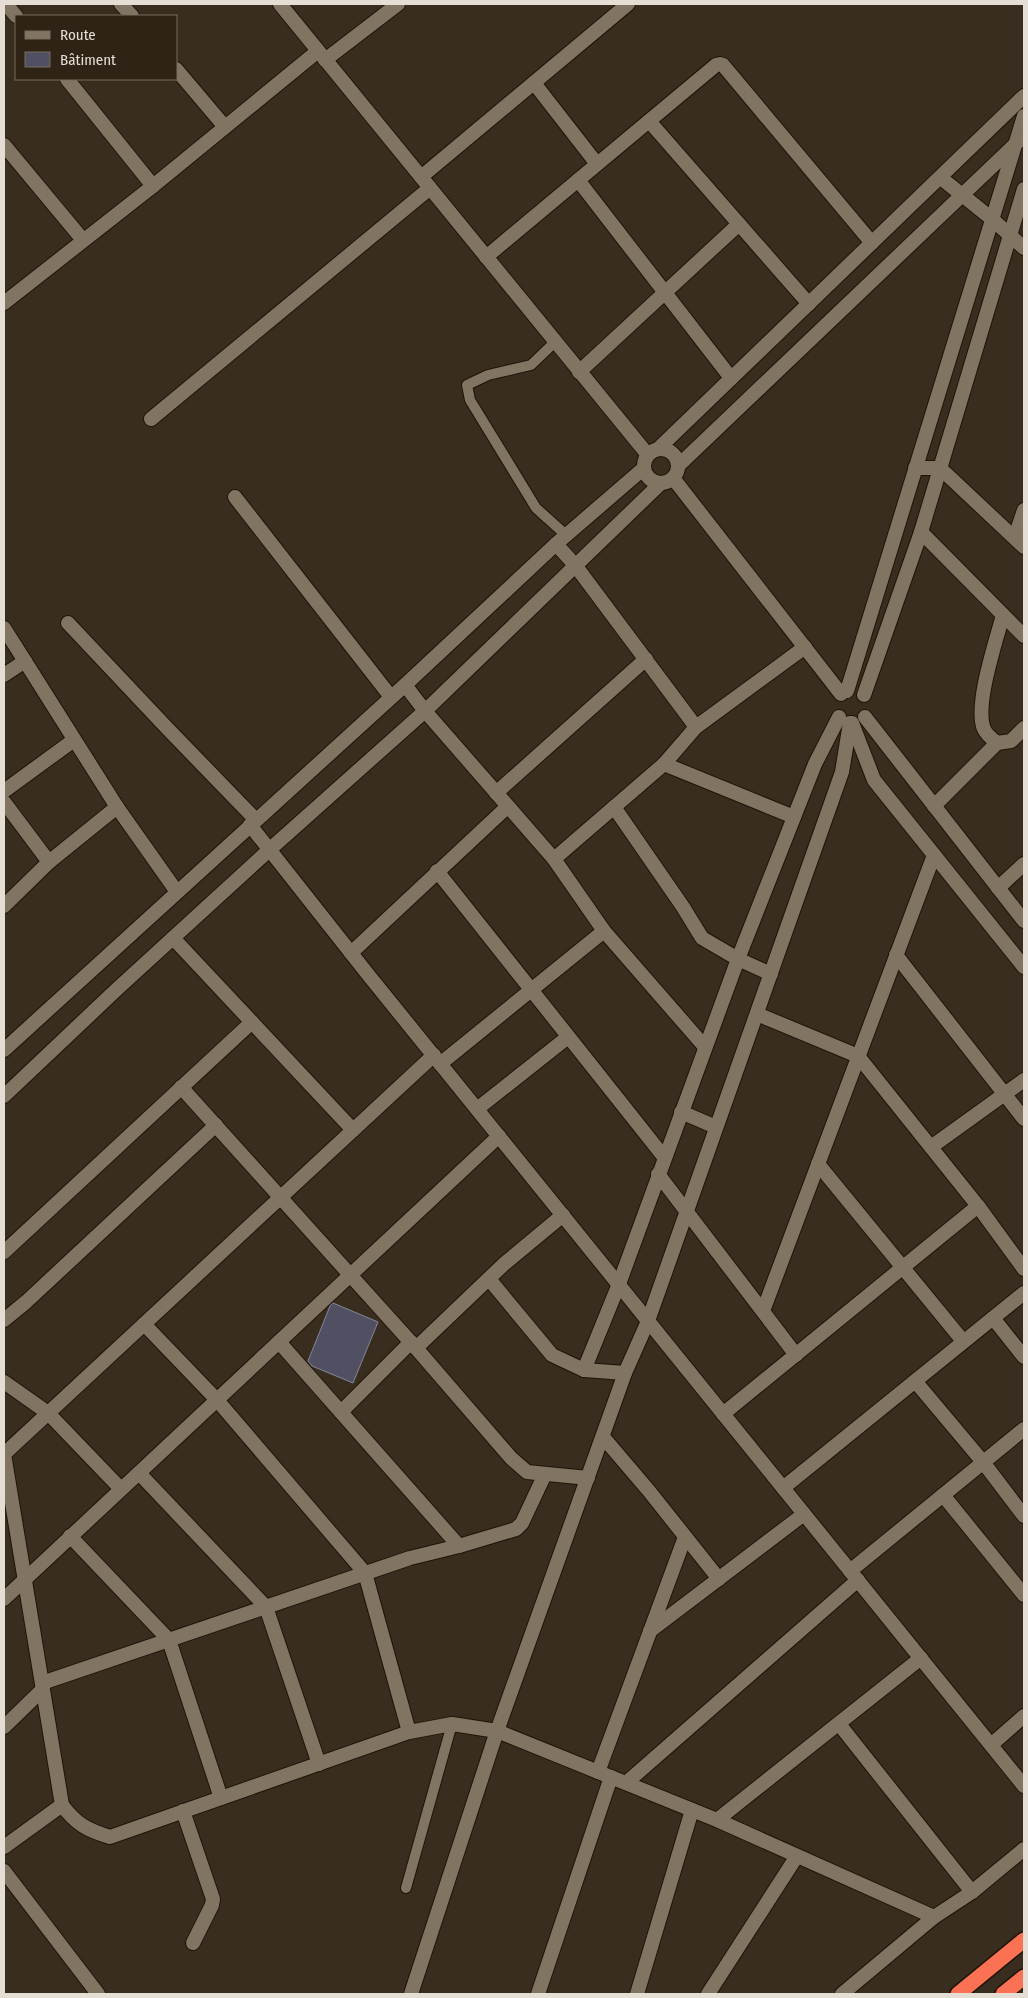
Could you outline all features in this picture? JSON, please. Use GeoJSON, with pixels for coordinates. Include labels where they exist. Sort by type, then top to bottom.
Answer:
{"type":"FeatureCollection","features":[{"type":"Feature","properties":{"kind":"highway"},"geometry":{"type":"LineString","coordinates":[[958,1994],[1024,1940]]}},
{"type":"Feature","properties":{"kind":"highway"},"geometry":{"type":"LineString","coordinates":[[1003,1994],[1024,1977]]}},
{"type":"Feature","properties":{"kind":"street"},"geometry":{"type":"LineString","coordinates":[[6,4],[15,15]]}},
{"type":"Feature","properties":{"kind":"street"},"geometry":{"type":"LineString","coordinates":[[121,4],[131,15]]}},
{"type":"Feature","properties":{"kind":"street"},"geometry":{"type":"LineString","coordinates":[[280,4],[650,457],[647,476],[653,481],[671,476]]}},
{"type":"Feature","properties":{"kind":"street"},"geometry":{"type":"LineString","coordinates":[[4,303],[153,186],[224,127],[322,55],[398,4]]}},
{"type":"Feature","properties":{"kind":"street"},"geometry":{"type":"LineString","coordinates":[[151,419],[426,183],[534,83],[628,4]]}},
{"type":"Feature","properties":{"kind":"street"},"geometry":{"type":"LineString","coordinates":[[486,257],[716,65],[720,64],[723,65],[872,243]]}},
{"type":"Feature","properties":{"kind":"street"},"geometry":{"type":"LineString","coordinates":[[178,72],[224,127]]}},
{"type":"Feature","properties":{"kind":"street"},"geometry":{"type":"LineString","coordinates":[[68,80],[153,186]]}},
{"type":"Feature","properties":{"kind":"street"},"geometry":{"type":"LineString","coordinates":[[534,83],[597,164]]}},
{"type":"Feature","properties":{"kind":"street"},"geometry":{"type":"LineString","coordinates":[[4,1050],[392,697],[650,457],[1024,96]]}},
{"type":"Feature","properties":{"kind":"street"},"geometry":{"type":"LineString","coordinates":[[1024,116],[844,693],[836,705],[934,806],[1024,921]]}},
{"type":"Feature","properties":{"kind":"street"},"geometry":{"type":"LineString","coordinates":[[649,121],[809,304]]}},
{"type":"Feature","properties":{"kind":"street"},"geometry":{"type":"LineString","coordinates":[[4,1096],[268,851],[425,711],[1024,136]]}},
{"type":"Feature","properties":{"kind":"street"},"geometry":{"type":"LineString","coordinates":[[4,145],[83,240]]}},
{"type":"Feature","properties":{"kind":"street"},"geometry":{"type":"LineString","coordinates":[[941,178],[961,196],[992,218],[1024,248]]}},
{"type":"Feature","properties":{"kind":"street"},"geometry":{"type":"LineString","coordinates":[[578,180],[731,378]]}},
{"type":"Feature","properties":{"kind":"street"},"geometry":{"type":"LineString","coordinates":[[864,695],[921,532],[1024,189]]}},
{"type":"Feature","properties":{"kind":"street"},"geometry":{"type":"LineString","coordinates":[[580,372],[739,224]]}},
{"type":"Feature","properties":{"kind":"street"},"geometry":{"type":"LineString","coordinates":[[650,457],[668,450],[676,456],[671,476]]}},
{"type":"Feature","properties":{"kind":"street"},"geometry":{"type":"LineString","coordinates":[[915,468],[940,468],[1019,542]]}},
{"type":"Feature","properties":{"kind":"street"},"geometry":{"type":"LineString","coordinates":[[671,476],[805,647],[844,693]]}},
{"type":"Feature","properties":{"kind":"street"},"geometry":{"type":"LineString","coordinates":[[235,497],[392,697]]}},
{"type":"Feature","properties":{"kind":"street"},"geometry":{"type":"LineString","coordinates":[[1019,542],[1024,510]]}},
{"type":"Feature","properties":{"kind":"street"},"geometry":{"type":"LineString","coordinates":[[921,532],[1024,636]]}},
{"type":"Feature","properties":{"kind":"street"},"geometry":{"type":"LineString","coordinates":[[561,539],[575,565],[696,727]]}},
{"type":"Feature","properties":{"kind":"street"},"geometry":{"type":"LineString","coordinates":[[997,743],[984,730],[981,719],[981,698],[1003,615]]}},
{"type":"Feature","properties":{"kind":"street"},"geometry":{"type":"LineString","coordinates":[[68,623],[253,822],[268,851],[1024,1786]]}},
{"type":"Feature","properties":{"kind":"street"},"geometry":{"type":"LineString","coordinates":[[4,628],[117,807],[177,892]]}},
{"type":"Feature","properties":{"kind":"street"},"geometry":{"type":"LineString","coordinates":[[554,859],[664,764],[696,727],[805,647]]}},
{"type":"Feature","properties":{"kind":"street"},"geometry":{"type":"LineString","coordinates":[[496,793],[646,659]]}},
{"type":"Feature","properties":{"kind":"street"},"geometry":{"type":"LineString","coordinates":[[4,675],[24,661]]}},
{"type":"Feature","properties":{"kind":"street"},"geometry":{"type":"LineString","coordinates":[[405,685],[507,807],[554,859],[604,932],[705,1047]]}},
{"type":"Feature","properties":{"kind":"street"},"geometry":{"type":"LineString","coordinates":[[584,1370],[619,1284],[738,959],[815,764],[851,720],[868,710],[868,702],[864,695],[853,690],[844,693]]}},
{"type":"Feature","properties":{"kind":"street"},"geometry":{"type":"LineString","coordinates":[[851,720],[874,780],[1024,967]]}},
{"type":"Feature","properties":{"kind":"street"},"geometry":{"type":"LineString","coordinates":[[411,1994],[497,1730],[625,1373],[648,1321],[842,772],[851,720]]}},
{"type":"Feature","properties":{"kind":"street"},"geometry":{"type":"LineString","coordinates":[[934,806],[997,743],[1011,741],[1024,728]]}},
{"type":"Feature","properties":{"kind":"street"},"geometry":{"type":"LineString","coordinates":[[4,791],[74,740]]}},
{"type":"Feature","properties":{"kind":"street"},"geometry":{"type":"LineString","coordinates":[[664,764],[794,817]]}},
{"type":"Feature","properties":{"kind":"street"},"geometry":{"type":"LineString","coordinates":[[4,802],[48,862]]}},
{"type":"Feature","properties":{"kind":"street"},"geometry":{"type":"LineString","coordinates":[[4,906],[48,862],[117,807]]}},
{"type":"Feature","properties":{"kind":"street"},"geometry":{"type":"LineString","coordinates":[[351,953],[507,807]]}},
{"type":"Feature","properties":{"kind":"street"},"geometry":{"type":"LineString","coordinates":[[614,807],[683,907],[702,938],[738,959],[771,974]]}},
{"type":"Feature","properties":{"kind":"street"},"geometry":{"type":"LineString","coordinates":[[763,1311],[934,856]]}},
{"type":"Feature","properties":{"kind":"street"},"geometry":{"type":"LineString","coordinates":[[998,888],[1024,864]]}},
{"type":"Feature","properties":{"kind":"street"},"geometry":{"type":"LineString","coordinates":[[437,871],[664,1157]]}},
{"type":"Feature","properties":{"kind":"street"},"geometry":{"type":"LineString","coordinates":[[604,932],[531,991],[437,1060],[353,1130],[4,1454],[62,1805],[74,1820],[92,1831],[110,1837],[409,1732],[452,1724],[497,1730],[717,1820],[934,1917]]}},
{"type":"Feature","properties":{"kind":"street"},"geometry":{"type":"LineString","coordinates":[[173,938],[353,1130]]}},
{"type":"Feature","properties":{"kind":"street"},"geometry":{"type":"LineString","coordinates":[[896,955],[1024,1119]]}},
{"type":"Feature","properties":{"kind":"street"},"geometry":{"type":"LineString","coordinates":[[757,1014],[858,1056],[978,1206],[1024,1269]]}},
{"type":"Feature","properties":{"kind":"street"},"geometry":{"type":"LineString","coordinates":[[4,1252],[252,1022]]}},
{"type":"Feature","properties":{"kind":"street"},"geometry":{"type":"LineString","coordinates":[[477,1109],[568,1037]]}},
{"type":"Feature","properties":{"kind":"street"},"geometry":{"type":"LineString","coordinates":[[931,1147],[1024,1080]]}},
{"type":"Feature","properties":{"kind":"street"},"geometry":{"type":"LineString","coordinates":[[181,1088],[413,1345],[511,1458],[527,1472],[588,1478]]}},
{"type":"Feature","properties":{"kind":"street"},"geometry":{"type":"LineString","coordinates":[[681,1112],[716,1127]]}},
{"type":"Feature","properties":{"kind":"street"},"geometry":{"type":"LineString","coordinates":[[4,1320],[26,1302],[216,1125]]}},
{"type":"Feature","properties":{"kind":"street"},"geometry":{"type":"LineString","coordinates":[[4,1599],[499,1136]]}},
{"type":"Feature","properties":{"kind":"street"},"geometry":{"type":"LineString","coordinates":[[818,1164],[963,1341]]}},
{"type":"Feature","properties":{"kind":"street"},"geometry":{"type":"LineString","coordinates":[[658,1174],[796,1355]]}},
{"type":"Feature","properties":{"kind":"street"},"geometry":{"type":"LineString","coordinates":[[723,1414],[978,1206]]}},
{"type":"Feature","properties":{"kind":"street"},"geometry":{"type":"LineString","coordinates":[[340,1412],[488,1279],[563,1216]]}},
{"type":"Feature","properties":{"kind":"street"},"geometry":{"type":"LineString","coordinates":[[488,1279],[552,1356],[584,1370],[625,1373]]}},
{"type":"Feature","properties":{"kind":"street"},"geometry":{"type":"LineString","coordinates":[[783,1488],[1024,1293]]}},
{"type":"Feature","properties":{"kind":"street"},"geometry":{"type":"LineString","coordinates":[[993,1318],[1024,1357]]}},
{"type":"Feature","properties":{"kind":"street"},"geometry":{"type":"LineString","coordinates":[[144,1324],[217,1400],[365,1573],[409,1732]]}},
{"type":"Feature","properties":{"kind":"street"},"geometry":{"type":"LineString","coordinates":[[279,1342],[459,1546]]}},
{"type":"Feature","properties":{"kind":"street"},"geometry":{"type":"LineString","coordinates":[[915,1381],[983,1462],[1024,1516]]}},
{"type":"Feature","properties":{"kind":"street"},"geometry":{"type":"LineString","coordinates":[[4,1382],[48,1413],[121,1489]]}},
{"type":"Feature","properties":{"kind":"street"},"geometry":{"type":"LineString","coordinates":[[626,1783],[943,1495],[1024,1429]]}},
{"type":"Feature","properties":{"kind":"street"},"geometry":{"type":"LineString","coordinates":[[603,1437],[719,1579]]}},
{"type":"Feature","properties":{"kind":"street"},"geometry":{"type":"LineString","coordinates":[[139,1473],[266,1606],[318,1764]]}},
{"type":"Feature","properties":{"kind":"street"},"geometry":{"type":"LineString","coordinates":[[4,1727],[42,1686],[266,1606],[410,1558],[516,1529],[522,1523],[545,1474]]}},
{"type":"Feature","properties":{"kind":"street"},"geometry":{"type":"LineString","coordinates":[[943,1495],[1024,1595]]}},
{"type":"Feature","properties":{"kind":"street"},"geometry":{"type":"LineString","coordinates":[[650,1631],[804,1514]]}},
{"type":"Feature","properties":{"kind":"street"},"geometry":{"type":"LineString","coordinates":[[70,1536],[169,1640],[221,1798]]}},
{"type":"Feature","properties":{"kind":"street"},"geometry":{"type":"LineString","coordinates":[[538,1994],[604,1774],[650,1631],[684,1537]]}},
{"type":"Feature","properties":{"kind":"street"},"geometry":{"type":"LineString","coordinates":[[717,1820],[921,1658]]}},
{"type":"Feature","properties":{"kind":"street"},"geometry":{"type":"LineString","coordinates":[[991,1745],[1024,1716]]}},
{"type":"Feature","properties":{"kind":"street"},"geometry":{"type":"LineString","coordinates":[[839,1724],[972,1892]]}},
{"type":"Feature","properties":{"kind":"street"},"geometry":{"type":"LineString","coordinates":[[4,1846],[62,1805]]}},
{"type":"Feature","properties":{"kind":"street"},"geometry":{"type":"LineString","coordinates":[[637,1994],[692,1810]]}},
{"type":"Feature","properties":{"kind":"street"},"geometry":{"type":"LineString","coordinates":[[183,1811],[213,1899],[212,1906],[193,1943]]}},
{"type":"Feature","properties":{"kind":"street"},"geometry":{"type":"LineString","coordinates":[[842,1994],[934,1917],[972,1892],[1024,1849]]}},
{"type":"Feature","properties":{"kind":"street"},"geometry":{"type":"LineString","coordinates":[[708,1994],[797,1856]]}},
{"type":"Feature","properties":{"kind":"street"},"geometry":{"type":"LineString","coordinates":[[4,1871],[98,1994]]}},
{"type":"Feature","properties":{"kind":"lane"},"geometry":{"type":"LineString","coordinates":[[555,342],[532,365],[488,375],[467,385],[470,400],[536,508],[561,539]]}},
{"type":"Feature","properties":{"kind":"lane"},"geometry":{"type":"LineString","coordinates":[[406,1888],[452,1724]]}},
{"type":"Feature","properties":{"kind":"building"},"geometry":{"type":"Polygon","coordinates":[[[333,1303],[378,1322],[353,1383],[312,1366],[308,1361],[330,1306],[333,1303]]]}}]}
